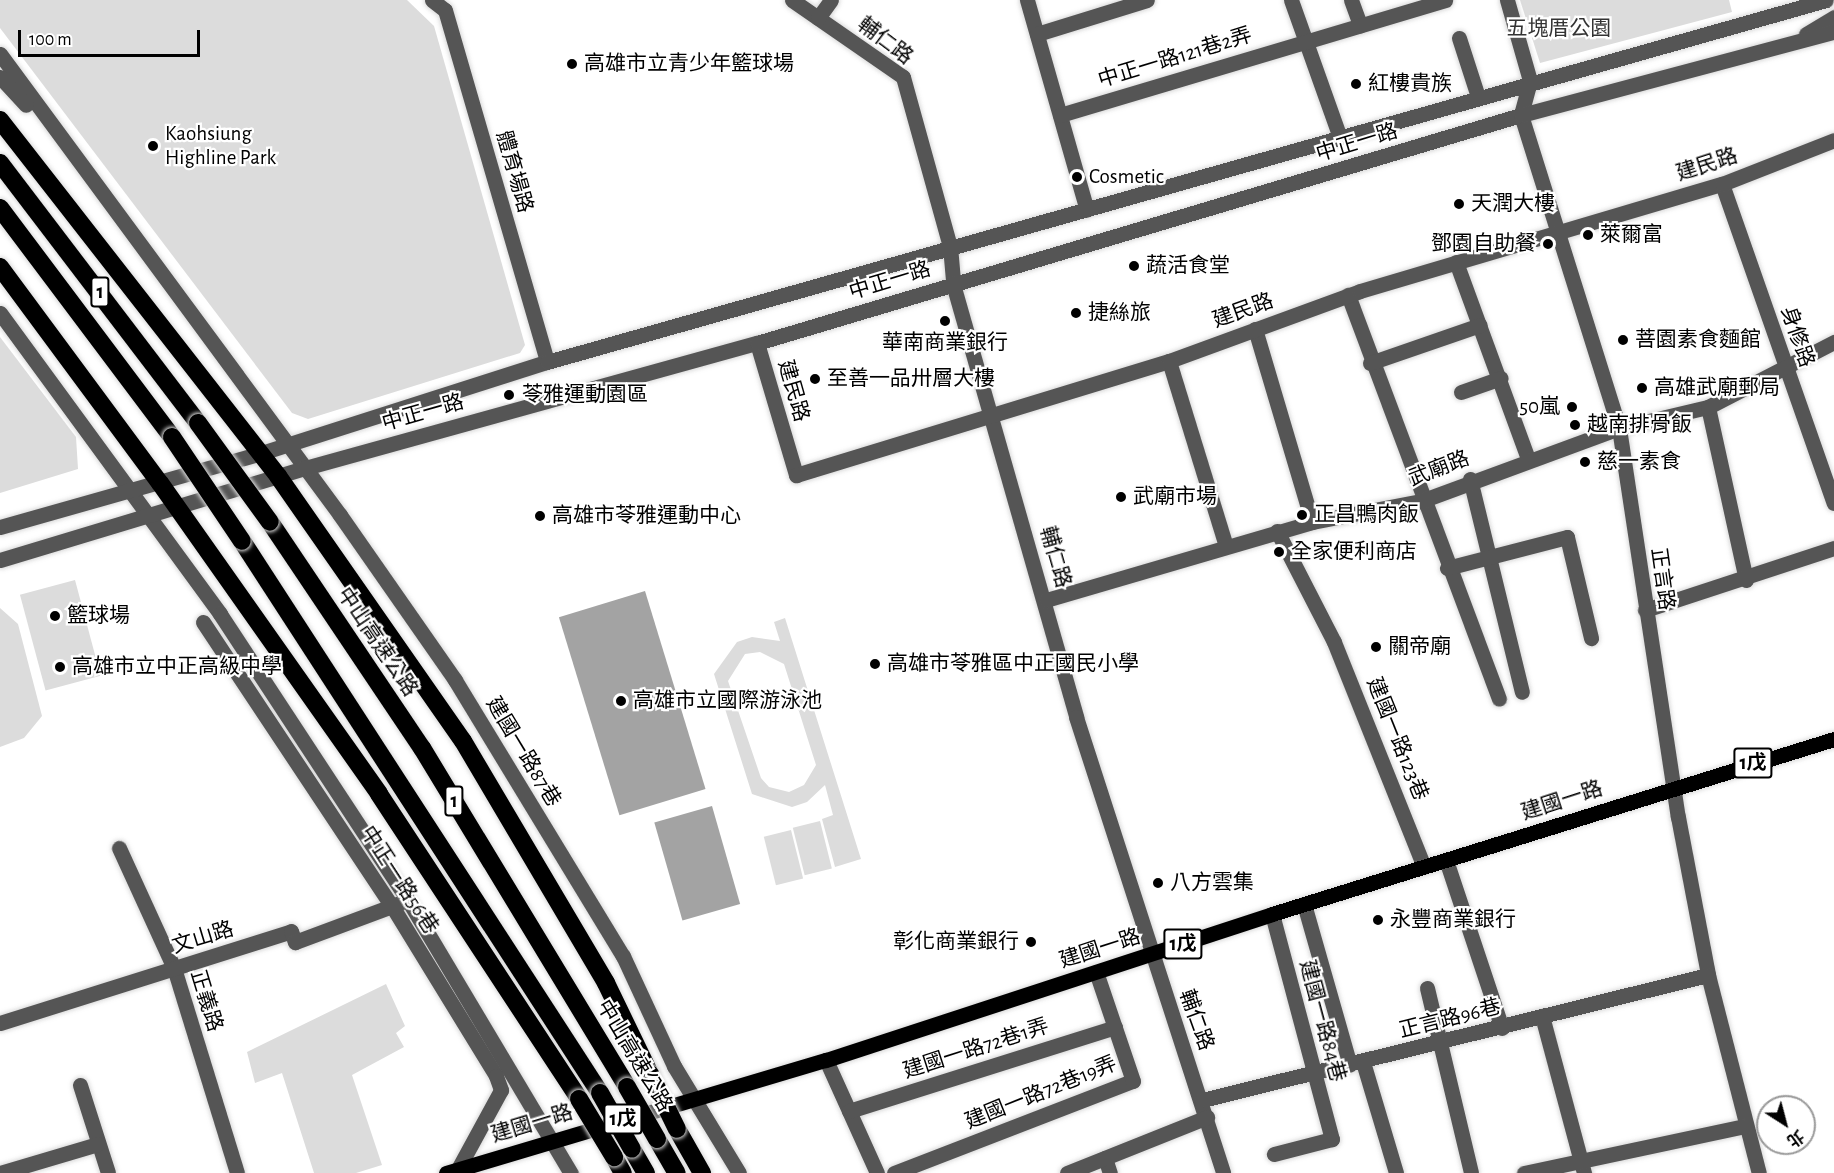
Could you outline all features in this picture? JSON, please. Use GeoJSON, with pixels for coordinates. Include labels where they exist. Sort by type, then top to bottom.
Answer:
{"type":"FeatureCollection","features":[{"type":"Feature","properties":{"kind":"highway"},"geometry":{"type":"LineString","coordinates":[[0,120],[261,453],[463,741],[606,983],[677,1129],[702,1173]]}},
{"type":"Feature","properties":{"kind":"highway","name":"中山高速公路"},"geometry":{"type":"LineString","coordinates":[[0,163],[198,423],[270,522],[422,748],[677,1173]]}},
{"type":"Feature","properties":{"kind":"highway","name":"1"},"geometry":{"type":"LineString","coordinates":[[0,208],[172,437],[242,541],[600,1094],[646,1173]]}},
{"type":"Feature","properties":{"kind":"highway"},"geometry":{"type":"LineString","coordinates":[[0,267],[177,506],[379,794],[579,1100],[623,1173]]}},
{"type":"Feature","properties":{"kind":"main road","name":"建國一路"},"geometry":{"type":"LineString","coordinates":[[452,1171],[553,1139],[826,1060],[1672,786],[1834,739]]}},
{"type":"Feature","properties":{"kind":"street","name":"體育場路"},"geometry":{"type":"LineString","coordinates":[[432,0],[448,5],[547,362]]}},
{"type":"Feature","properties":{"kind":"street","name":"輔仁路"},"geometry":{"type":"LineString","coordinates":[[792,0],[903,77],[950,246],[953,284],[1150,955],[1202,1100],[1223,1173]]}},
{"type":"Feature","properties":{"kind":"street"},"geometry":{"type":"LineString","coordinates":[[818,18],[831,0]]}},
{"type":"Feature","properties":{"kind":"street"},"geometry":{"type":"LineString","coordinates":[[1027,0],[1087,210]]}},
{"type":"Feature","properties":{"kind":"street"},"geometry":{"type":"LineString","coordinates":[[1037,34],[1147,0]]}},
{"type":"Feature","properties":{"kind":"street"},"geometry":{"type":"LineString","coordinates":[[1291,0],[1303,41],[1339,135]]}},
{"type":"Feature","properties":{"kind":"street"},"geometry":{"type":"LineString","coordinates":[[1351,0],[1360,25]]}},
{"type":"Feature","properties":{"kind":"street","name":"中正一路121巷2弄"},"geometry":{"type":"LineString","coordinates":[[1060,115],[1445,0]]}},
{"type":"Feature","properties":{"kind":"street"},"geometry":{"type":"LineString","coordinates":[[1507,0],[1530,81],[1521,115]]}},
{"type":"Feature","properties":{"kind":"street","name":"中正一路"},"geometry":{"type":"LineString","coordinates":[[0,526],[261,453],[547,362],[950,246],[1087,210],[1339,135],[1786,11],[1831,7]]}},
{"type":"Feature","properties":{"kind":"street","name":"中正一路"},"geometry":{"type":"LineString","coordinates":[[1794,42],[1831,7]]}},
{"type":"Feature","properties":{"kind":"street","name":"中正一路"},"geometry":{"type":"LineString","coordinates":[[0,560],[305,468],[757,343],[1521,115],[1834,32]]}},
{"type":"Feature","properties":{"kind":"street"},"geometry":{"type":"LineString","coordinates":[[1459,38],[1478,98]]}},
{"type":"Feature","properties":{"kind":"street"},"geometry":{"type":"LineString","coordinates":[[0,54],[96,187]]}},
{"type":"Feature","properties":{"kind":"street"},"geometry":{"type":"LineString","coordinates":[[0,77],[96,187]]}},
{"type":"Feature","properties":{"kind":"street","name":"正言路"},"geometry":{"type":"LineString","coordinates":[[1521,115],[1618,428],[1672,786],[1708,975],[1745,1126],[1759,1173]]}},
{"type":"Feature","properties":{"kind":"street","name":"建民路"},"geometry":{"type":"LineString","coordinates":[[757,343],[796,475],[991,413],[1169,361],[1348,295],[1722,184],[1834,140]]}},
{"type":"Feature","properties":{"kind":"street","name":"身修路"},"geometry":{"type":"LineString","coordinates":[[1722,184],[1834,503]]}},
{"type":"Feature","properties":{"kind":"street","name":"建國一路87巷"},"geometry":{"type":"LineString","coordinates":[[96,187],[289,444],[455,680],[623,957],[693,1099],[739,1173]]}},
{"type":"Feature","properties":{"kind":"street"},"geometry":{"type":"LineString","coordinates":[[1456,262],[1501,378],[1528,459]]}},
{"type":"Feature","properties":{"kind":"street"},"geometry":{"type":"LineString","coordinates":[[1348,295],[1370,363],[1421,501],[1499,699]]}},
{"type":"Feature","properties":{"kind":"street"},"geometry":{"type":"LineString","coordinates":[[0,314],[134,490],[408,900],[553,1139],[571,1173]]}},
{"type":"Feature","properties":{"kind":"street"},"geometry":{"type":"LineString","coordinates":[[1370,363],[1480,325]]}},
{"type":"Feature","properties":{"kind":"street"},"geometry":{"type":"LineString","coordinates":[[1255,328],[1312,522]]}},
{"type":"Feature","properties":{"kind":"street","name":"武廟路"},"geometry":{"type":"LineString","coordinates":[[1046,600],[1277,531],[1421,501],[1470,479],[1618,428],[1708,407],[1786,369],[1834,342]]}},
{"type":"Feature","properties":{"kind":"street"},"geometry":{"type":"LineString","coordinates":[[1169,361],[1226,546]]}},
{"type":"Feature","properties":{"kind":"street"},"geometry":{"type":"LineString","coordinates":[[1461,392],[1501,378]]}},
{"type":"Feature","properties":{"kind":"street"},"geometry":{"type":"LineString","coordinates":[[1708,407],[1746,580]]}},
{"type":"Feature","properties":{"kind":"street"},"geometry":{"type":"LineString","coordinates":[[1470,479],[1485,560],[1522,692]]}},
{"type":"Feature","properties":{"kind":"street","name":"建國一路123巷"},"geometry":{"type":"LineString","coordinates":[[1277,531],[1334,642],[1424,867]]}},
{"type":"Feature","properties":{"kind":"street"},"geometry":{"type":"LineString","coordinates":[[1447,568],[1567,537],[1591,638]]}},
{"type":"Feature","properties":{"kind":"street"},"geometry":{"type":"LineString","coordinates":[[1645,610],[1746,580],[1834,548]]}},
{"type":"Feature","properties":{"kind":"street","name":"中正一路56巷"},"geometry":{"type":"LineString","coordinates":[[203,622],[392,906],[501,1090],[452,1171]]}},
{"type":"Feature","properties":{"kind":"street","name":"正義路"},"geometry":{"type":"LineString","coordinates":[[119,848],[174,968],[237,1173]]}},
{"type":"Feature","properties":{"kind":"street"},"geometry":{"type":"LineString","coordinates":[[1446,860],[1502,1028]]}},
{"type":"Feature","properties":{"kind":"street","name":"文山路"},"geometry":{"type":"LineString","coordinates":[[0,1023],[291,931],[295,942],[408,900]]}},
{"type":"Feature","properties":{"kind":"street"},"geometry":{"type":"LineString","coordinates":[[1304,904],[1356,1064],[1396,1173]]}},
{"type":"Feature","properties":{"kind":"street","name":"建國一路84巷"},"geometry":{"type":"LineString","coordinates":[[1272,914],[1332,1138],[1274,1154]]}},
{"type":"Feature","properties":{"kind":"street","name":"建國一路72巷19弄"},"geometry":{"type":"LineString","coordinates":[[894,1173],[1133,1082],[1096,972]]}},
{"type":"Feature","properties":{"kind":"street","name":"正言路96巷"},"geometry":{"type":"LineString","coordinates":[[1202,1100],[1443,1043],[1708,975]]}},
{"type":"Feature","properties":{"kind":"street"},"geometry":{"type":"LineString","coordinates":[[1427,988],[1443,1043],[1471,1173]]}},
{"type":"Feature","properties":{"kind":"street"},"geometry":{"type":"LineString","coordinates":[[1542,1016],[1584,1173]]}},
{"type":"Feature","properties":{"kind":"street","name":"建國一路72巷1弄"},"geometry":{"type":"LineString","coordinates":[[849,1111],[1115,1027]]}},
{"type":"Feature","properties":{"kind":"street"},"geometry":{"type":"LineString","coordinates":[[826,1060],[877,1173]]}},
{"type":"Feature","properties":{"kind":"street"},"geometry":{"type":"LineString","coordinates":[[80,1085],[108,1173]]}},
{"type":"Feature","properties":{"kind":"street"},"geometry":{"type":"LineString","coordinates":[[1067,1173],[1207,1117]]}},
{"type":"Feature","properties":{"kind":"street"},"geometry":{"type":"LineString","coordinates":[[1524,1173],[1581,1157],[1745,1126]]}},
{"type":"Feature","properties":{"kind":"street"},"geometry":{"type":"LineString","coordinates":[[0,1173],[98,1144]]}},
{"type":"Feature","properties":{"kind":"street"},"geometry":{"type":"LineString","coordinates":[[1105,1158],[1110,1173]]}},
{"type":"Feature","properties":{"kind":"green space"},"geometry":{"type":"Polygon","coordinates":[[[0,0],[407,0],[434,26],[525,345],[520,353],[308,419],[292,413],[0,28],[0,0]]]}},
{"type":"Feature","properties":{"kind":"green space","name":"五塊厝公園"},"geometry":{"type":"Polygon","coordinates":[[[1520,0],[1729,0],[1732,12],[1540,63],[1520,0]]]}},
{"type":"Feature","properties":{"kind":"green space"},"geometry":{"type":"Polygon","coordinates":[[[0,337],[76,437],[78,469],[0,493],[0,337]]]}},
{"type":"Feature","properties":{"kind":"green space","name":"籃球場"},"geometry":{"type":"Polygon","coordinates":[[[75,580],[101,676],[46,690],[20,595],[75,580]]]}},
{"type":"Feature","properties":{"kind":"green space"},"geometry":{"type":"Polygon","coordinates":[[[0,608],[18,624],[42,716],[24,738],[0,747],[0,608]]]}},
{"type":"Feature","properties":{"kind":"green space"},"geometry":{"type":"Polygon","coordinates":[[[785,618],[861,859],[835,867],[822,819],[833,815],[825,785],[807,802],[792,807],[752,794],[714,674],[737,642],[752,637],[780,641],[774,622],[785,618]],[[760,652],[745,654],[728,681],[761,778],[769,787],[789,792],[804,785],[816,765],[784,664],[760,652]]]}},
{"type":"Feature","properties":{"kind":"green space"},"geometry":{"type":"Polygon","coordinates":[[[820,821],[832,869],[805,875],[793,828],[820,821]]]}},
{"type":"Feature","properties":{"kind":"green space"},"geometry":{"type":"Polygon","coordinates":[[[791,830],[803,879],[776,885],[764,837],[791,830]]]}},
{"type":"Feature","properties":{"kind":"green space"},"geometry":{"type":"Polygon","coordinates":[[[386,984],[405,1026],[396,1033],[404,1047],[352,1075],[382,1165],[356,1173],[314,1173],[282,1073],[255,1083],[247,1052],[386,984]]]}},
{"type":"Feature","properties":{"kind":"shaded area","name":"高雄市立國際游泳池"},"geometry":{"type":"Polygon","coordinates":[[[645,591],[706,789],[619,815],[559,617],[645,591]]]}},
{"type":"Feature","properties":{"kind":"shaded area"},"geometry":{"type":"Polygon","coordinates":[[[712,806],[740,904],[682,921],[654,823],[712,806]]]}},
{"type":"Feature","properties":{"kind":"place","name":"高雄市立青少年籃球場"},"geometry":{"type":"Point","coordinates":[572,64]}},
{"type":"Feature","properties":{"kind":"place","name":"紅樓貴族"},"geometry":{"type":"Point","coordinates":[1356,84]}},
{"type":"Feature","properties":{"kind":"place","name":"Kaohsiung Highline Park"},"geometry":{"type":"Point","coordinates":[153,146]}},
{"type":"Feature","properties":{"kind":"place","name":"Cosmetic"},"geometry":{"type":"Point","coordinates":[1077,177]}},
{"type":"Feature","properties":{"kind":"place","name":"天潤大樓"},"geometry":{"type":"Point","coordinates":[1459,204]}},
{"type":"Feature","properties":{"kind":"place","name":"萊爾富"},"geometry":{"type":"Point","coordinates":[1588,235]}},
{"type":"Feature","properties":{"kind":"place","name":"鄧園自助餐"},"geometry":{"type":"Point","coordinates":[1548,244]}},
{"type":"Feature","properties":{"kind":"place","name":"蔬活食堂"},"geometry":{"type":"Point","coordinates":[1134,266]}},
{"type":"Feature","properties":{"kind":"place","name":"捷絲旅"},"geometry":{"type":"Point","coordinates":[1076,313]}},
{"type":"Feature","properties":{"kind":"place","name":"華南商業銀行"},"geometry":{"type":"Point","coordinates":[945,321]}},
{"type":"Feature","properties":{"kind":"place","name":"菩園素食麵館"},"geometry":{"type":"Point","coordinates":[1623,340]}},
{"type":"Feature","properties":{"kind":"place","name":"至善一品卅層大樓"},"geometry":{"type":"Point","coordinates":[815,379]}},
{"type":"Feature","properties":{"kind":"place","name":"高雄武廟郵局"},"geometry":{"type":"Point","coordinates":[1642,388]}},
{"type":"Feature","properties":{"kind":"place","name":"苓雅運動園區"},"geometry":{"type":"Point","coordinates":[509,395]}},
{"type":"Feature","properties":{"kind":"place","name":"50嵐"},"geometry":{"type":"Point","coordinates":[1572,407]}},
{"type":"Feature","properties":{"kind":"place","name":"越南排骨飯"},"geometry":{"type":"Point","coordinates":[1575,425]}},
{"type":"Feature","properties":{"kind":"place","name":"慈一素食"},"geometry":{"type":"Point","coordinates":[1585,462]}},
{"type":"Feature","properties":{"kind":"place","name":"武廟市場"},"geometry":{"type":"Point","coordinates":[1121,497]}},
{"type":"Feature","properties":{"kind":"place","name":"正昌鴨肉飯"},"geometry":{"type":"Point","coordinates":[1302,515]}},
{"type":"Feature","properties":{"kind":"place","name":"高雄市苓雅運動中心"},"geometry":{"type":"Point","coordinates":[540,516]}},
{"type":"Feature","properties":{"kind":"place","name":"全家便利商店"},"geometry":{"type":"Point","coordinates":[1279,552]}},
{"type":"Feature","properties":{"kind":"place","name":"籃球場"},"geometry":{"type":"Point","coordinates":[55,616]}},
{"type":"Feature","properties":{"kind":"place","name":"關帝廟"},"geometry":{"type":"Point","coordinates":[1376,647]}},
{"type":"Feature","properties":{"kind":"place","name":"高雄市苓雅區中正國民小學"},"geometry":{"type":"Point","coordinates":[875,664]}},
{"type":"Feature","properties":{"kind":"place","name":"高雄市立中正高級中學"},"geometry":{"type":"Point","coordinates":[60,667]}},
{"type":"Feature","properties":{"kind":"place","name":"高雄市立國際游泳池"},"geometry":{"type":"Point","coordinates":[621,701]}},
{"type":"Feature","properties":{"kind":"place","name":"八方雲集"},"geometry":{"type":"Point","coordinates":[1158,883]}},
{"type":"Feature","properties":{"kind":"place","name":"永豐商業銀行"},"geometry":{"type":"Point","coordinates":[1378,920]}},
{"type":"Feature","properties":{"kind":"place","name":"彰化商業銀行"},"geometry":{"type":"Point","coordinates":[1031,942]}}]}
